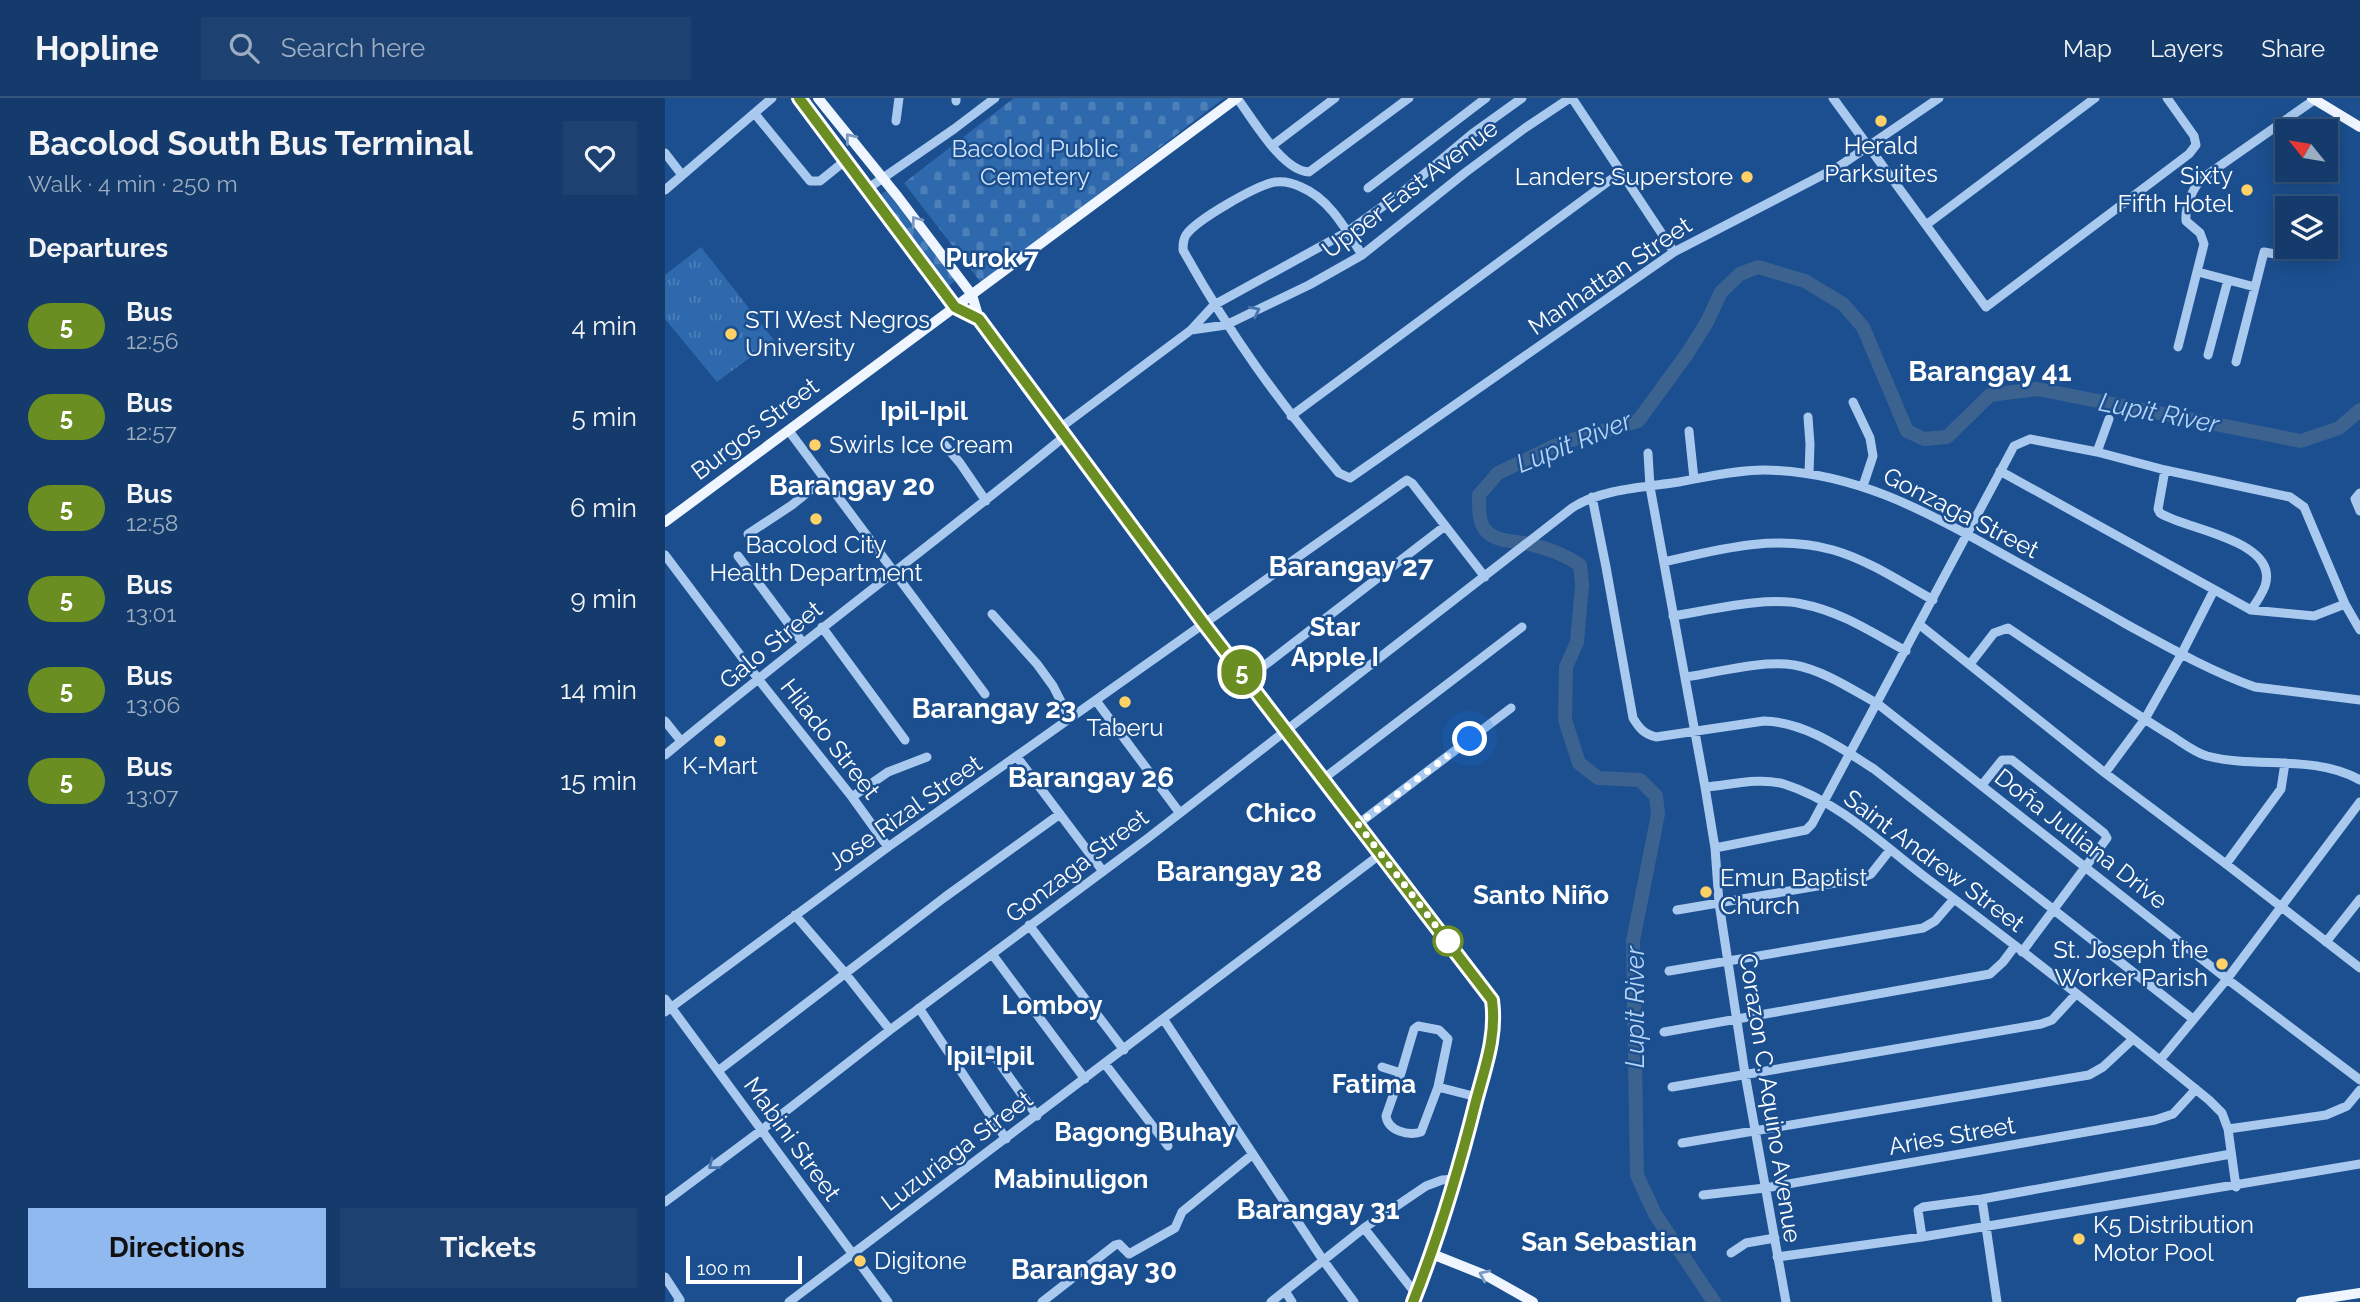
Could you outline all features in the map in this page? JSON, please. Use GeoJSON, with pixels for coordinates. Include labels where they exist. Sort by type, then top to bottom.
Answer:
{"type":"FeatureCollection","features":[{"type":"Feature","properties":{"kind":"main road"},"geometry":{"type":"LineString","coordinates":[[799,98],[955,307],[979,319]]}},
{"type":"Feature","properties":{"kind":"main road"},"geometry":{"type":"LineString","coordinates":[[818,98],[972,295],[979,319],[1204,624],[1492,1000],[1494,1031],[1456,1179],[1432,1254],[1414,1298]]}},
{"type":"Feature","properties":{"kind":"main road","name":"Burgos Street"},"geometry":{"type":"LineString","coordinates":[[665,522],[1237,98]]}},
{"type":"Feature","properties":{"kind":"main road"},"geometry":{"type":"LineString","coordinates":[[2313,99],[2360,127]]}},
{"type":"Feature","properties":{"kind":"main road"},"geometry":{"type":"LineString","coordinates":[[1432,1254],[1487,1276],[1532,1302]]}},
{"type":"Feature","properties":{"kind":"main road"},"geometry":{"type":"LineString","coordinates":[[2301,1302],[2360,1293]]}},
{"type":"Feature","properties":{"kind":"street"},"geometry":{"type":"LineString","coordinates":[[665,190],[772,98]]}},
{"type":"Feature","properties":{"kind":"street"},"geometry":{"type":"LineString","coordinates":[[895,121],[899,98]]}},
{"type":"Feature","properties":{"kind":"street"},"geometry":{"type":"LineString","coordinates":[[867,189],[954,130],[995,98]]}},
{"type":"Feature","properties":{"kind":"street"},"geometry":{"type":"LineString","coordinates":[[1237,98],[1291,167],[1301,172],[1308,172],[1409,98]]}},
{"type":"Feature","properties":{"kind":"street"},"geometry":{"type":"LineString","coordinates":[[1273,145],[1335,98]]}},
{"type":"Feature","properties":{"kind":"street"},"geometry":{"type":"LineString","coordinates":[[1368,188],[1486,98]]}},
{"type":"Feature","properties":{"kind":"street","name":"Upper East Avenue"},"geometry":{"type":"LineString","coordinates":[[1062,432],[1191,330],[1214,305],[1347,232],[1522,98]]}},
{"type":"Feature","properties":{"kind":"street"},"geometry":{"type":"LineString","coordinates":[[1571,98],[1674,252]]}},
{"type":"Feature","properties":{"kind":"street","name":"Upper East Avenue"},"geometry":{"type":"LineString","coordinates":[[1191,330],[1226,325],[1333,272],[1361,255],[1465,172],[1571,98]]}},
{"type":"Feature","properties":{"kind":"street"},"geometry":{"type":"LineString","coordinates":[[1833,98],[1986,307],[2189,154],[2196,145],[2194,136],[2167,98]]}},
{"type":"Feature","properties":{"kind":"street","name":"Manhattan Street"},"geometry":{"type":"LineString","coordinates":[[1291,416],[1339,473],[1346,478],[1354,477],[1674,252],[1816,180],[1869,148],[1940,98]]}},
{"type":"Feature","properties":{"kind":"street"},"geometry":{"type":"LineString","coordinates":[[1926,225],[2095,98]]}},
{"type":"Feature","properties":{"kind":"street"},"geometry":{"type":"LineString","coordinates":[[2178,347],[2203,249],[2203,238],[2186,221],[2185,214],[2196,185],[2313,99]]}},
{"type":"Feature","properties":{"kind":"street"},"geometry":{"type":"LineString","coordinates":[[755,114],[810,181],[820,181],[846,160]]}},
{"type":"Feature","properties":{"kind":"street"},"geometry":{"type":"LineString","coordinates":[[665,153],[683,175]]}},
{"type":"Feature","properties":{"kind":"street"},"geometry":{"type":"LineString","coordinates":[[1361,255],[1327,205],[1299,186],[1276,182],[1248,192],[1191,229],[1183,243],[1184,250],[1226,325],[1291,416],[1621,172]]}},
{"type":"Feature","properties":{"kind":"street"},"geometry":{"type":"LineString","coordinates":[[2236,362],[2264,252],[2275,254]]}},
{"type":"Feature","properties":{"kind":"street"},"geometry":{"type":"LineString","coordinates":[[2198,272],[2255,287]]}},
{"type":"Feature","properties":{"kind":"street"},"geometry":{"type":"LineString","coordinates":[[2208,355],[2228,279]]}},
{"type":"Feature","properties":{"kind":"street"},"geometry":{"type":"LineString","coordinates":[[1853,402],[1870,438],[1873,456],[1863,486]]}},
{"type":"Feature","properties":{"kind":"street"},"geometry":{"type":"LineString","coordinates":[[1808,417],[1809,474]]}},
{"type":"Feature","properties":{"kind":"street"},"geometry":{"type":"LineString","coordinates":[[2097,452],[2109,419]]}},
{"type":"Feature","properties":{"kind":"street"},"geometry":{"type":"LineString","coordinates":[[789,431],[985,694]]}},
{"type":"Feature","properties":{"kind":"street"},"geometry":{"type":"LineString","coordinates":[[1689,431],[1695,479]]}},
{"type":"Feature","properties":{"kind":"street","name":"Galo Street"},"geometry":{"type":"LineString","coordinates":[[665,754],[822,627],[986,501],[1062,432]]}},
{"type":"Feature","properties":{"kind":"street"},"geometry":{"type":"LineString","coordinates":[[1715,848],[1806,830],[1817,818],[2014,446],[2030,439],[2290,497],[2304,507],[2345,604],[2360,630]]}},
{"type":"Feature","properties":{"kind":"street"},"geometry":{"type":"LineString","coordinates":[[943,443],[986,501]]}},
{"type":"Feature","properties":{"kind":"street","name":"Corazon C. Aquino Avenue"},"geometry":{"type":"LineString","coordinates":[[1648,453],[1650,486],[1706,787],[1715,848],[1719,903],[1745,1074],[1786,1302]]}},
{"type":"Feature","properties":{"kind":"street","name":"Gonzaga Street"},"geometry":{"type":"LineString","coordinates":[[665,1202],[1286,731],[1572,508],[1592,497],[1764,470],[1809,474],[1863,486],[1895,497],[1967,534],[2181,654],[2255,687],[2360,700]]}},
{"type":"Feature","properties":{"kind":"street"},"geometry":{"type":"LineString","coordinates":[[2165,470],[2158,509],[2160,513],[2245,545],[2260,560],[2266,575],[2265,586],[2251,610]]}},
{"type":"Feature","properties":{"kind":"street"},"geometry":{"type":"LineString","coordinates":[[2000,471],[2251,610],[2314,616],[2345,604]]}},
{"type":"Feature","properties":{"kind":"street"},"geometry":{"type":"LineString","coordinates":[[748,534],[792,505],[824,479]]}},
{"type":"Feature","properties":{"kind":"street","name":"Jose Rizal Street"},"geometry":{"type":"LineString","coordinates":[[668,1010],[888,847],[1097,702],[1407,480],[1445,526]]}},
{"type":"Feature","properties":{"kind":"street"},"geometry":{"type":"LineString","coordinates":[[2358,496],[2360,511]]}},
{"type":"Feature","properties":{"kind":"street"},"geometry":{"type":"LineString","coordinates":[[1592,497],[1633,718],[1648,735],[1666,736],[1779,721],[1819,736],[1874,769],[2193,1019]]}},
{"type":"Feature","properties":{"kind":"street"},"geometry":{"type":"LineString","coordinates":[[1247,678],[1445,526],[1485,577]]}},
{"type":"Feature","properties":{"kind":"street"},"geometry":{"type":"LineString","coordinates":[[1664,562],[1758,542],[1798,544],[1833,550],[1863,562],[1933,600]]}},
{"type":"Feature","properties":{"kind":"street","name":"Hilado Street"},"geometry":{"type":"LineString","coordinates":[[665,555],[888,847]]}},
{"type":"Feature","properties":{"kind":"street"},"geometry":{"type":"LineString","coordinates":[[737,556],[803,643]]}},
{"type":"Feature","properties":{"kind":"street"},"geometry":{"type":"LineString","coordinates":[[2105,773],[2145,719],[2214,590]]}},
{"type":"Feature","properties":{"kind":"street"},"geometry":{"type":"LineString","coordinates":[[1673,616],[1761,603],[1801,603],[1838,615],[1906,650]]}},
{"type":"Feature","properties":{"kind":"street"},"geometry":{"type":"LineString","coordinates":[[992,614],[1037,664],[1070,719]]}},
{"type":"Feature","properties":{"kind":"street"},"geometry":{"type":"LineString","coordinates":[[1920,625],[2105,773],[2360,968]]}},
{"type":"Feature","properties":{"kind":"street"},"geometry":{"type":"LineString","coordinates":[[822,627],[905,740]]}},
{"type":"Feature","properties":{"kind":"street"},"geometry":{"type":"LineString","coordinates":[[1323,779],[1522,627]]}},
{"type":"Feature","properties":{"kind":"street"},"geometry":{"type":"LineString","coordinates":[[1970,664],[1994,633],[2008,628],[2206,756],[2341,771],[2360,780]]}},
{"type":"Feature","properties":{"kind":"street","name":"Doña Julliana Drive"},"geometry":{"type":"LineString","coordinates":[[1686,677],[1779,664],[1797,666],[1820,674],[1878,705],[2360,1080]]}},
{"type":"Feature","properties":{"kind":"street"},"geometry":{"type":"LineString","coordinates":[[1097,702],[1179,812]]}},
{"type":"Feature","properties":{"kind":"street"},"geometry":{"type":"LineString","coordinates":[[1358,824],[1511,708]]}},
{"type":"Feature","properties":{"kind":"street"},"geometry":{"type":"LineString","coordinates":[[665,721],[681,741]]}},
{"type":"Feature","properties":{"kind":"street"},"geometry":{"type":"LineString","coordinates":[[852,797],[888,772],[927,757]]}},
{"type":"Feature","properties":{"kind":"street"},"geometry":{"type":"LineString","coordinates":[[1017,757],[1102,870]]}},
{"type":"Feature","properties":{"kind":"street"},"geometry":{"type":"LineString","coordinates":[[1664,1031],[1990,974],[2019,949],[2054,911],[2107,838],[2012,760],[2002,760],[1982,785]]}},
{"type":"Feature","properties":{"kind":"street"},"geometry":{"type":"LineString","coordinates":[[2226,864],[2281,789],[2285,763]]}},
{"type":"Feature","properties":{"kind":"street","name":"Saint Andrew Street"},"geometry":{"type":"LineString","coordinates":[[1706,787],[1757,782],[1780,783],[1824,802],[1845,816],[2160,1060],[2222,1113],[2228,1129],[2236,1186]]}},
{"type":"Feature","properties":{"kind":"street"},"geometry":{"type":"LineString","coordinates":[[2160,1060],[2227,979],[2360,802]]}},
{"type":"Feature","properties":{"kind":"street"},"geometry":{"type":"LineString","coordinates":[[718,1071],[945,897],[1060,814]]}},
{"type":"Feature","properties":{"kind":"street"},"geometry":{"type":"LineString","coordinates":[[1677,910],[1859,879],[1871,874],[1890,850]]}},
{"type":"Feature","properties":{"kind":"street","name":"Luzuriaga Street"},"geometry":{"type":"LineString","coordinates":[[789,1302],[1382,853]]}},
{"type":"Feature","properties":{"kind":"street"},"geometry":{"type":"LineString","coordinates":[[2326,942],[2360,898]]}},
{"type":"Feature","properties":{"kind":"street"},"geometry":{"type":"LineString","coordinates":[[1669,971],[1923,928],[1935,921],[1954,899]]}},
{"type":"Feature","properties":{"kind":"street"},"geometry":{"type":"LineString","coordinates":[[795,915],[890,1030]]}},
{"type":"Feature","properties":{"kind":"street"},"geometry":{"type":"LineString","coordinates":[[1029,925],[1124,1050]]}},
{"type":"Feature","properties":{"kind":"street"},"geometry":{"type":"LineString","coordinates":[[992,954],[1085,1079]]}},
{"type":"Feature","properties":{"kind":"street"},"geometry":{"type":"LineString","coordinates":[[1672,1087],[2041,1024],[2052,1020],[2076,994]]}},
{"type":"Feature","properties":{"kind":"street","name":"Mabini Street"},"geometry":{"type":"LineString","coordinates":[[665,999],[668,1010],[763,1129],[888,1302]]}},
{"type":"Feature","properties":{"kind":"street"},"geometry":{"type":"LineString","coordinates":[[919,1007],[1006,1139]]}},
{"type":"Feature","properties":{"kind":"street"},"geometry":{"type":"LineString","coordinates":[[1164,1020],[1354,1302]]}},
{"type":"Feature","properties":{"kind":"street"},"geometry":{"type":"LineString","coordinates":[[1418,1026],[1439,1030],[1448,1039],[1438,1087],[1421,1132],[1415,1134],[1390,1127],[1386,1116],[1414,1029],[1418,1026]]}},
{"type":"Feature","properties":{"kind":"street"},"geometry":{"type":"LineString","coordinates":[[1682,1143],[2089,1075],[2103,1067],[2133,1039]]}},
{"type":"Feature","properties":{"kind":"street"},"geometry":{"type":"LineString","coordinates":[[990,1050],[1037,1116]]}},
{"type":"Feature","properties":{"kind":"street"},"geometry":{"type":"LineString","coordinates":[[1105,1064],[1168,1146]]}},
{"type":"Feature","properties":{"kind":"street"},"geometry":{"type":"LineString","coordinates":[[1382,1067],[1401,1073]]}},
{"type":"Feature","properties":{"kind":"street"},"geometry":{"type":"LineString","coordinates":[[1438,1087],[1477,1097]]}},
{"type":"Feature","properties":{"kind":"street","name":"Aries Street"},"geometry":{"type":"LineString","coordinates":[[1703,1195],[1765,1188],[2155,1121],[2173,1114],[2196,1089]]}},
{"type":"Feature","properties":{"kind":"street"},"geometry":{"type":"LineString","coordinates":[[2228,1129],[2326,1115],[2347,1107],[2360,1090]]}},
{"type":"Feature","properties":{"kind":"street"},"geometry":{"type":"LineString","coordinates":[[1042,1302],[1115,1245],[1119,1244],[1129,1254],[1175,1228],[1179,1215],[1195,1199],[1253,1154]]}},
{"type":"Feature","properties":{"kind":"street"},"geometry":{"type":"LineString","coordinates":[[1922,1237],[1919,1210],[1923,1207],[1982,1199],[2231,1154]]}},
{"type":"Feature","properties":{"kind":"street"},"geometry":{"type":"LineString","coordinates":[[1777,1257],[1922,1237],[2360,1164]]}},
{"type":"Feature","properties":{"kind":"street"},"geometry":{"type":"LineString","coordinates":[[1271,1302],[1364,1228],[1426,1186],[1442,1180],[1456,1179]]}},
{"type":"Feature","properties":{"kind":"street"},"geometry":{"type":"LineString","coordinates":[[1982,1199],[1997,1302]]}},
{"type":"Feature","properties":{"kind":"street"},"geometry":{"type":"LineString","coordinates":[[1364,1228],[1414,1298]]}},
{"type":"Feature","properties":{"kind":"street"},"geometry":{"type":"LineString","coordinates":[[1731,1253],[1746,1243],[1775,1238]]}},
{"type":"Feature","properties":{"kind":"street"},"geometry":{"type":"LineString","coordinates":[[665,1277],[680,1300],[678,1302]]}},
{"type":"Feature","properties":{"kind":"street"},"geometry":{"type":"LineString","coordinates":[[1285,1292],[1292,1302]]}},
{"type":"Feature","properties":{"kind":"green space","name":"Bacolod Public Cemetery"},"geometry":{"type":"Polygon","coordinates":[[[1014,98],[1224,98],[982,284],[904,183],[1014,98]]]}},
{"type":"Feature","properties":{"kind":"green space"},"geometry":{"type":"Polygon","coordinates":[[[886,191],[890,191],[958,279],[947,287],[883,204],[880,199],[886,191]]]}},
{"type":"Feature","properties":{"kind":"green space"},"geometry":{"type":"Polygon","coordinates":[[[701,247],[774,340],[717,382],[665,319],[665,275],[701,247]]]}},
{"type":"Feature","properties":{"kind":"waterway","name":"Lupit River"},"geometry":{"type":"LineString","coordinates":[[1714,1302],[1655,1214],[1637,1175],[1633,941],[1658,814],[1656,796],[1640,780],[1598,778],[1579,763],[1565,720],[1566,667],[1577,642],[1582,585],[1580,565],[1549,550],[1491,535],[1481,520],[1479,495],[1498,473],[1561,443],[1638,421],[1687,354],[1707,322],[1721,292],[1740,274],[1758,267],[1805,281],[1843,304],[1863,327],[1907,431],[1924,439],[1947,437],[1990,395],[2037,389],[2301,441],[2339,428],[2360,410]]}},
{"type":"Feature","properties":{"kind":"bus line","name":"5"},"geometry":{"type":"LineString","coordinates":[[799,98],[955,307],[979,319],[1204,624],[1492,1000],[1495,1020],[1492,1044],[1461,1164],[1432,1254],[1413,1302]]}},
{"type":"Feature","properties":{"kind":"place","name":"Herald Parksuites"},"geometry":{"type":"Point","coordinates":[1881,121]}},
{"type":"Feature","properties":{"kind":"place","name":"Landers Superstore"},"geometry":{"type":"Point","coordinates":[1747,177]}},
{"type":"Feature","properties":{"kind":"place","name":"Sixty Fifth Hotel"},"geometry":{"type":"Point","coordinates":[2247,190]}},
{"type":"Feature","properties":{"kind":"place","name":"STI West Negros University"},"geometry":{"type":"Point","coordinates":[731,334]}},
{"type":"Feature","properties":{"kind":"place","name":"Swirls Ice Cream"},"geometry":{"type":"Point","coordinates":[815,445]}},
{"type":"Feature","properties":{"kind":"place","name":"Bacolod City Health Department"},"geometry":{"type":"Point","coordinates":[816,519]}},
{"type":"Feature","properties":{"kind":"place","name":"Taberu"},"geometry":{"type":"Point","coordinates":[1125,702]}},
{"type":"Feature","properties":{"kind":"place","name":"K-Mart"},"geometry":{"type":"Point","coordinates":[720,741]}},
{"type":"Feature","properties":{"kind":"place","name":"Emun Baptist Church"},"geometry":{"type":"Point","coordinates":[1706,892]}},
{"type":"Feature","properties":{"kind":"place","name":"St. Joseph the Worker Parish"},"geometry":{"type":"Point","coordinates":[2222,964]}},
{"type":"Feature","properties":{"kind":"place","name":"K5 Distribution Motor Pool"},"geometry":{"type":"Point","coordinates":[2079,1239]}},
{"type":"Feature","properties":{"kind":"place","name":"Digitone"},"geometry":{"type":"Point","coordinates":[860,1261]}},
{"type":"Feature","properties":{"kind":"district","name":"Purok 7"},"geometry":{"type":"Point","coordinates":[992,258]}},
{"type":"Feature","properties":{"kind":"district","name":"Barangay 41"},"geometry":{"type":"Point","coordinates":[1990,371]}},
{"type":"Feature","properties":{"kind":"district","name":"Ipil-Ipil"},"geometry":{"type":"Point","coordinates":[924,411]}},
{"type":"Feature","properties":{"kind":"district","name":"Barangay 20"},"geometry":{"type":"Point","coordinates":[852,485]}},
{"type":"Feature","properties":{"kind":"district","name":"Barangay 27"},"geometry":{"type":"Point","coordinates":[1351,566]}},
{"type":"Feature","properties":{"kind":"district","name":"Star Apple I"},"geometry":{"type":"Point","coordinates":[1335,642]}},
{"type":"Feature","properties":{"kind":"district","name":"Barangay 23"},"geometry":{"type":"Point","coordinates":[994,708]}},
{"type":"Feature","properties":{"kind":"district","name":"Barangay 26"},"geometry":{"type":"Point","coordinates":[1091,777]}},
{"type":"Feature","properties":{"kind":"district","name":"Chico"},"geometry":{"type":"Point","coordinates":[1281,813]}},
{"type":"Feature","properties":{"kind":"district","name":"Barangay 28"},"geometry":{"type":"Point","coordinates":[1239,871]}},
{"type":"Feature","properties":{"kind":"district","name":"Santo Niño"},"geometry":{"type":"Point","coordinates":[1541,895]}},
{"type":"Feature","properties":{"kind":"district","name":"Lomboy"},"geometry":{"type":"Point","coordinates":[1052,1005]}},
{"type":"Feature","properties":{"kind":"district","name":"Ipil-Ipil"},"geometry":{"type":"Point","coordinates":[990,1056]}},
{"type":"Feature","properties":{"kind":"district","name":"Fatima"},"geometry":{"type":"Point","coordinates":[1374,1084]}},
{"type":"Feature","properties":{"kind":"district","name":"Bagong Buhay"},"geometry":{"type":"Point","coordinates":[1145,1132]}},
{"type":"Feature","properties":{"kind":"district","name":"Mabinuligon"},"geometry":{"type":"Point","coordinates":[1071,1179]}},
{"type":"Feature","properties":{"kind":"district","name":"Barangay 31"},"geometry":{"type":"Point","coordinates":[1318,1209]}},
{"type":"Feature","properties":{"kind":"district","name":"San Sebastian"},"geometry":{"type":"Point","coordinates":[1609,1242]}},
{"type":"Feature","properties":{"kind":"district","name":"Barangay 30"},"geometry":{"type":"Point","coordinates":[1094,1269]}},
{"type":"Feature","properties":{"kind":"route"},"geometry":{"type":"LineString","coordinates":[[1448,941],[1449,943],[1358,824],[1470,739]]}}]}
